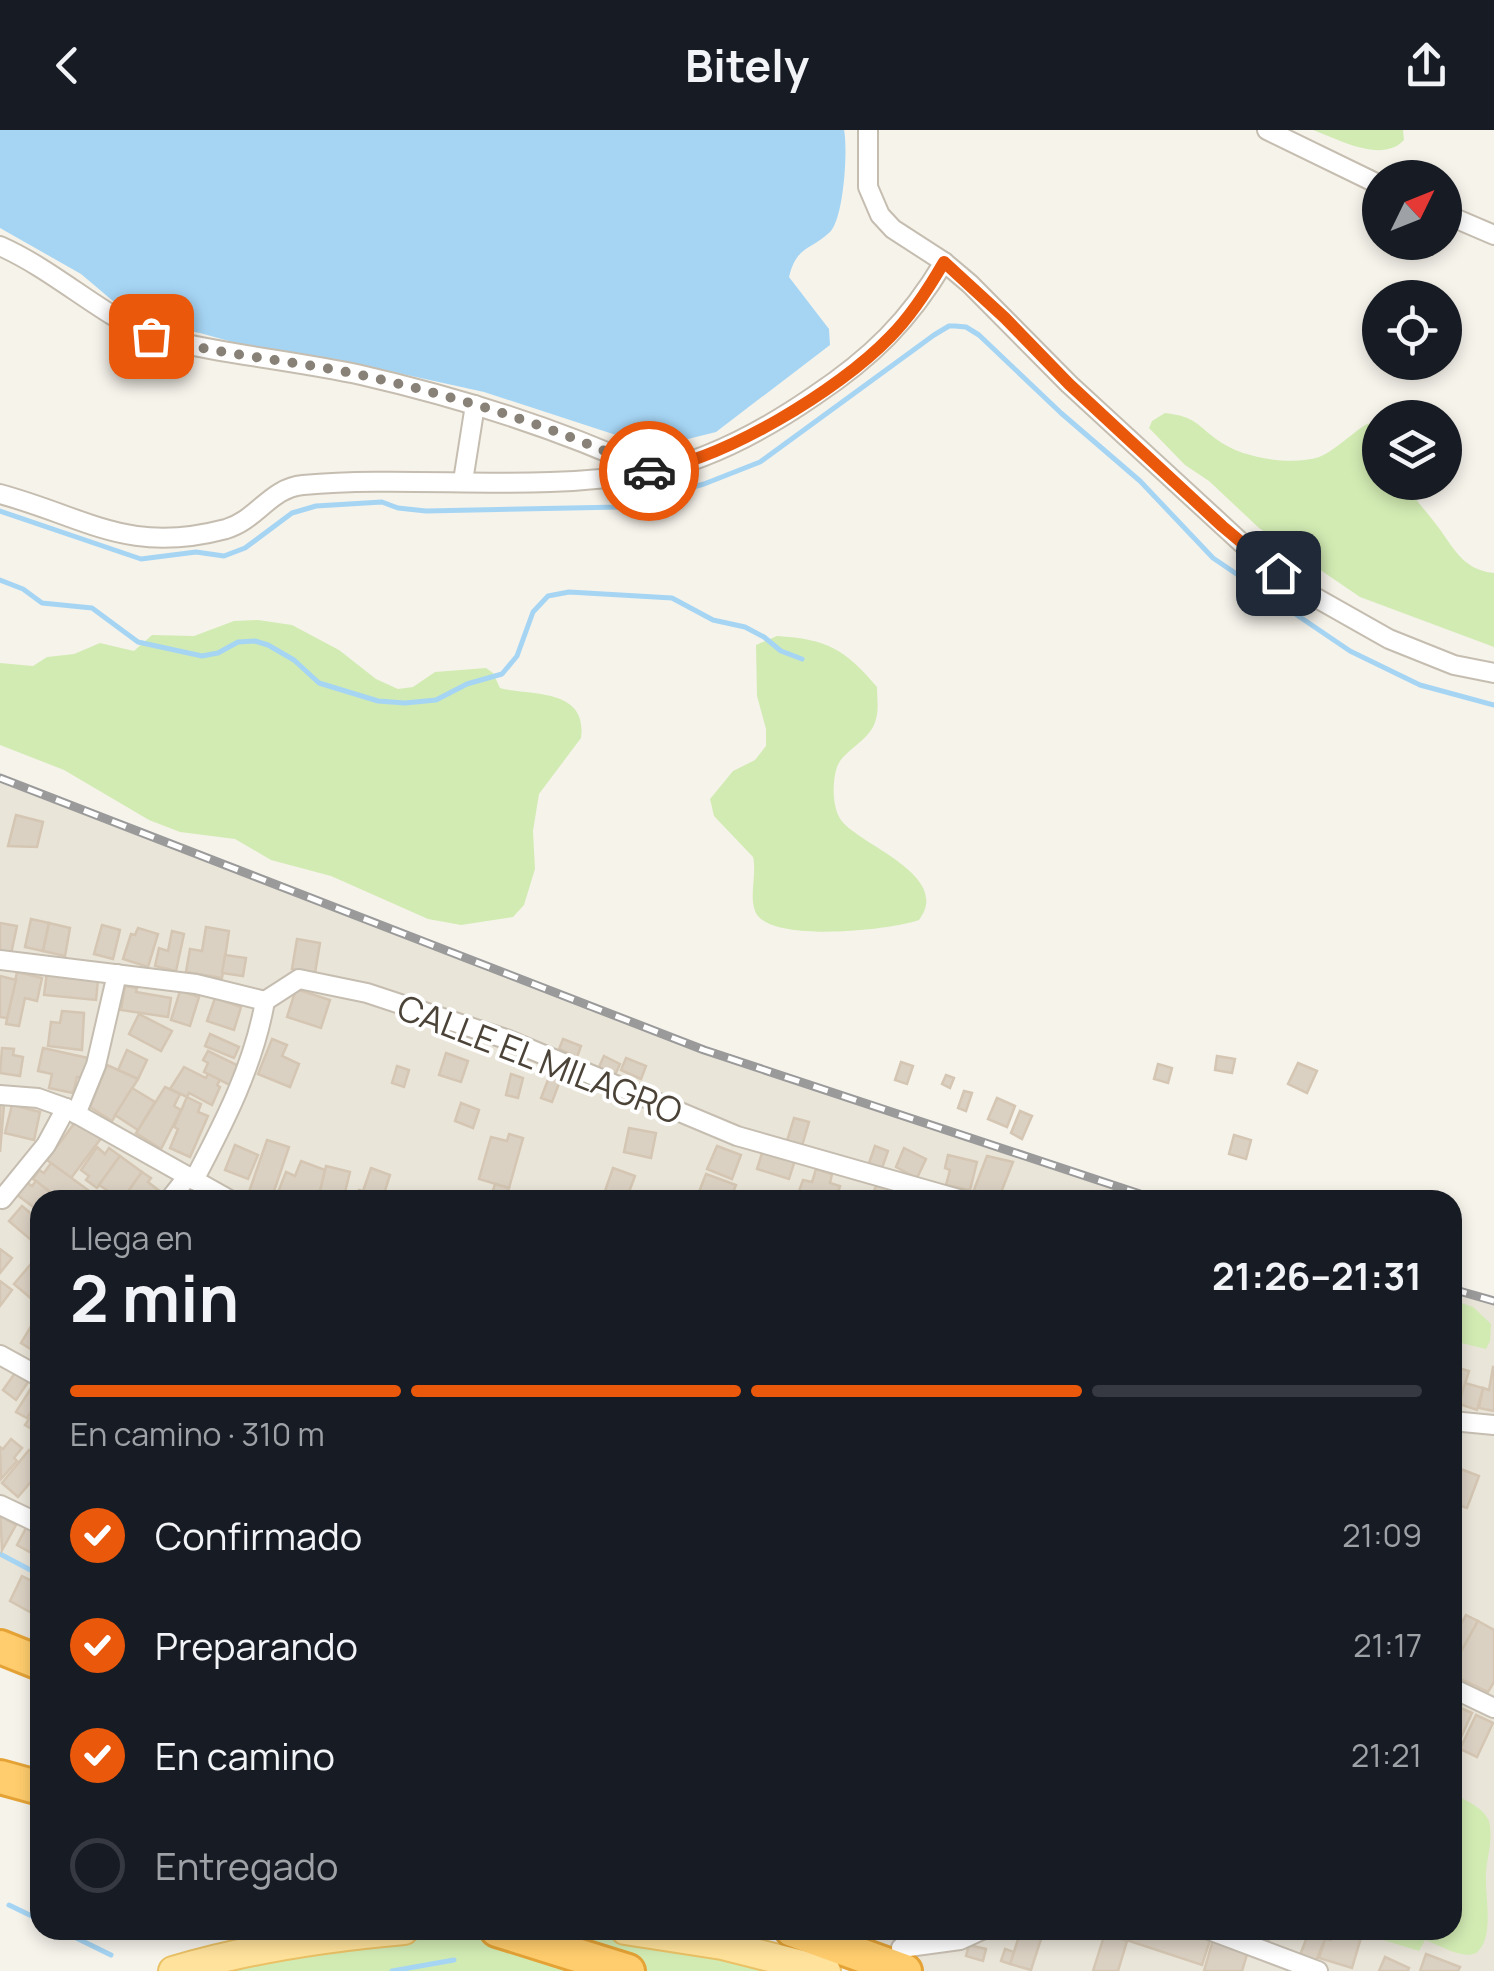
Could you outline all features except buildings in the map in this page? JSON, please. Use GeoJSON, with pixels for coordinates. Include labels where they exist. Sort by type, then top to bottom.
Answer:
{"type":"FeatureCollection","features":[{"type":"Feature","properties":{"kind":"highway"},"geometry":{"type":"LineString","coordinates":[[0,1647],[30,1659]]}},
{"type":"Feature","properties":{"kind":"highway"},"geometry":{"type":"LineString","coordinates":[[0,1776],[30,1785]]}},
{"type":"Feature","properties":{"kind":"highway"},"geometry":{"type":"LineString","coordinates":[[529,1940],[619,1968]]}},
{"type":"Feature","properties":{"kind":"highway"},"geometry":{"type":"LineString","coordinates":[[827,1940],[903,1960]]}},
{"type":"Feature","properties":{"kind":"main road"},"geometry":{"type":"LineString","coordinates":[[172,1971],[224,1956],[318,1940]]}},
{"type":"Feature","properties":{"kind":"main road"},"geometry":{"type":"LineString","coordinates":[[690,1940],[826,1971]]}},
{"type":"Feature","properties":{"kind":"street"},"geometry":{"type":"LineString","coordinates":[[868,130],[868,187],[880,215],[893,229],[944,262],[1222,526],[1297,588],[1389,640],[1454,665],[1494,673]]}},
{"type":"Feature","properties":{"kind":"street"},"geometry":{"type":"LineString","coordinates":[[1268,130],[1362,175]]}},
{"type":"Feature","properties":{"kind":"street"},"geometry":{"type":"LineString","coordinates":[[1462,221],[1494,235]]}},
{"type":"Feature","properties":{"kind":"street"},"geometry":{"type":"LineString","coordinates":[[0,246],[36,263],[151,336],[360,375],[542,424],[650,472]]}},
{"type":"Feature","properties":{"kind":"street"},"geometry":{"type":"LineString","coordinates":[[0,494],[116,534],[160,538],[185,537],[243,523],[273,495],[298,485],[602,478],[650,472],[726,446],[836,381],[890,338],[944,262]]}},
{"type":"Feature","properties":{"kind":"street"},"geometry":{"type":"LineString","coordinates":[[462,482],[474,406]]}},
{"type":"Feature","properties":{"kind":"street"},"geometry":{"type":"LineString","coordinates":[[0,960],[196,984],[265,1001],[260,1034],[244,1078],[191,1178],[179,1190]]}},
{"type":"Feature","properties":{"kind":"street"},"geometry":{"type":"LineString","coordinates":[[2,1199],[71,1111],[96,1064],[117,974]]}},
{"type":"Feature","properties":{"kind":"street","name":"CALLE EL MILAGRO"},"geometry":{"type":"LineString","coordinates":[[265,1001],[299,980],[367,993],[559,1058],[737,1136],[927,1190]]}},
{"type":"Feature","properties":{"kind":"street"},"geometry":{"type":"LineString","coordinates":[[0,1095],[38,1098],[71,1111],[212,1190]]}},
{"type":"Feature","properties":{"kind":"street"},"geometry":{"type":"LineString","coordinates":[[0,1355],[30,1366]]}},
{"type":"Feature","properties":{"kind":"street"},"geometry":{"type":"LineString","coordinates":[[1462,1423],[1494,1425]]}},
{"type":"Feature","properties":{"kind":"street"},"geometry":{"type":"LineString","coordinates":[[0,1505],[30,1519]]}},
{"type":"Feature","properties":{"kind":"street"},"geometry":{"type":"LineString","coordinates":[[1462,1693],[1494,1708]]}},
{"type":"Feature","properties":{"kind":"street"},"geometry":{"type":"LineString","coordinates":[[903,1960],[956,1940]]}},
{"type":"Feature","properties":{"kind":"street"},"geometry":{"type":"LineString","coordinates":[[1236,1940],[1318,1971]]}},
{"type":"Feature","properties":{"kind":"shaded area"},"geometry":{"type":"Polygon","coordinates":[[[0,778],[704,1050],[1128,1190],[30,1190],[30,1659],[0,1647],[0,778]]]}},
{"type":"Feature","properties":{"kind":"shaded area"},"geometry":{"type":"Polygon","coordinates":[[[1462,1292],[1494,1301],[1494,1971],[905,1971],[820,1940],[1462,1940],[1462,1292]]]}},
{"type":"Feature","properties":{"kind":"green space"},"geometry":{"type":"Polygon","coordinates":[[[1313,130],[1403,130],[1404,140],[1395,147],[1372,150],[1313,130]]]}},
{"type":"Feature","properties":{"kind":"green space"},"geometry":{"type":"Polygon","coordinates":[[[1165,413],[1190,419],[1229,447],[1282,460],[1319,457],[1362,427],[1362,500],[1417,500],[1458,555],[1473,567],[1494,573],[1494,647],[1360,597],[1259,528],[1209,481],[1185,465],[1149,428],[1152,421],[1165,413]]]}},
{"type":"Feature","properties":{"kind":"green space"},"geometry":{"type":"Polygon","coordinates":[[[234,621],[292,625],[398,689],[413,687],[435,672],[486,668],[500,688],[554,697],[575,710],[581,722],[581,738],[539,794],[533,831],[535,869],[524,905],[513,917],[461,925],[428,919],[331,876],[271,860],[235,839],[180,832],[149,820],[64,770],[0,745],[0,663],[33,666],[47,657],[74,654],[100,643],[134,651],[152,635],[194,636],[234,621]]]}},
{"type":"Feature","properties":{"kind":"green space"},"geometry":{"type":"Polygon","coordinates":[[[777,636],[834,648],[877,687],[873,727],[840,761],[834,801],[838,815],[851,830],[900,862],[924,889],[926,904],[919,920],[858,930],[805,931],[764,921],[755,911],[753,857],[714,816],[710,799],[733,771],[755,760],[766,746],[766,729],[757,696],[756,645],[777,636]]]}},
{"type":"Feature","properties":{"kind":"green space"},"geometry":{"type":"Polygon","coordinates":[[[1462,1303],[1473,1307],[1491,1324],[1486,1349],[1462,1343],[1462,1303]]]}},
{"type":"Feature","properties":{"kind":"green space"},"geometry":{"type":"Polygon","coordinates":[[[1462,1799],[1478,1808],[1489,1821],[1488,1920],[1485,1939],[1476,1953],[1450,1951],[1425,1940],[1462,1940],[1462,1799]]]}},
{"type":"Feature","properties":{"kind":"green space"},"geometry":{"type":"Polygon","coordinates":[[[348,1940],[674,1940],[826,1971],[173,1971],[348,1940]]]}},
{"type":"Feature","properties":{"kind":"green space"},"geometry":{"type":"Polygon","coordinates":[[[1383,1940],[1425,1940],[1419,1951],[1383,1940]]]}},
{"type":"Feature","properties":{"kind":"water"},"geometry":{"type":"Polygon","coordinates":[[[0,130],[844,130],[844,183],[835,224],[800,254],[789,277],[829,329],[830,345],[716,432],[684,440],[619,436],[484,392],[366,366],[269,352],[148,323],[126,312],[81,274],[0,228],[0,130]]]}},
{"type":"Feature","properties":{"kind":"waterway"},"geometry":{"type":"LineString","coordinates":[[0,511],[141,559],[196,552],[224,556],[245,548],[292,513],[316,506],[382,502],[426,511],[620,507],[704,484],[760,462],[934,335],[949,326],[966,327],[1140,481],[1213,558],[1350,651],[1420,685],[1494,705]]}},
{"type":"Feature","properties":{"kind":"waterway"},"geometry":{"type":"LineString","coordinates":[[0,580],[23,589],[42,603],[92,608],[138,642],[202,656],[218,653],[238,642],[268,645],[294,660],[319,683],[378,701],[436,700],[467,684],[502,674],[517,656],[533,612],[548,596],[569,592],[672,598],[713,620],[745,627],[781,651],[802,659]]}},
{"type":"Feature","properties":{"kind":"waterway"},"geometry":{"type":"LineString","coordinates":[[0,1554],[30,1570]]}},
{"type":"Feature","properties":{"kind":"waterway"},"geometry":{"type":"LineString","coordinates":[[9,1905],[30,1915]]}},
{"type":"Feature","properties":{"kind":"waterway"},"geometry":{"type":"LineString","coordinates":[[80,1940],[111,1955]]}},
{"type":"Feature","properties":{"kind":"waterway"},"geometry":{"type":"LineString","coordinates":[[392,1971],[454,1960]]}},
{"type":"Feature","properties":{"kind":"railway"},"geometry":{"type":"LineString","coordinates":[[0,778],[704,1050],[1128,1190]]}},
{"type":"Feature","properties":{"kind":"railway"},"geometry":{"type":"LineString","coordinates":[[1462,1292],[1494,1301]]}},
{"type":"Feature","properties":{"kind":"way so far"},"geometry":{"type":"LineString","coordinates":[[151,336],[360,375],[510,415],[542,424],[649,471]]}},
{"type":"Feature","properties":{"kind":"route"},"geometry":{"type":"LineString","coordinates":[[649,471],[690,461],[726,446],[836,381],[890,338],[944,262],[1069,384],[1278,573]]}}]}
